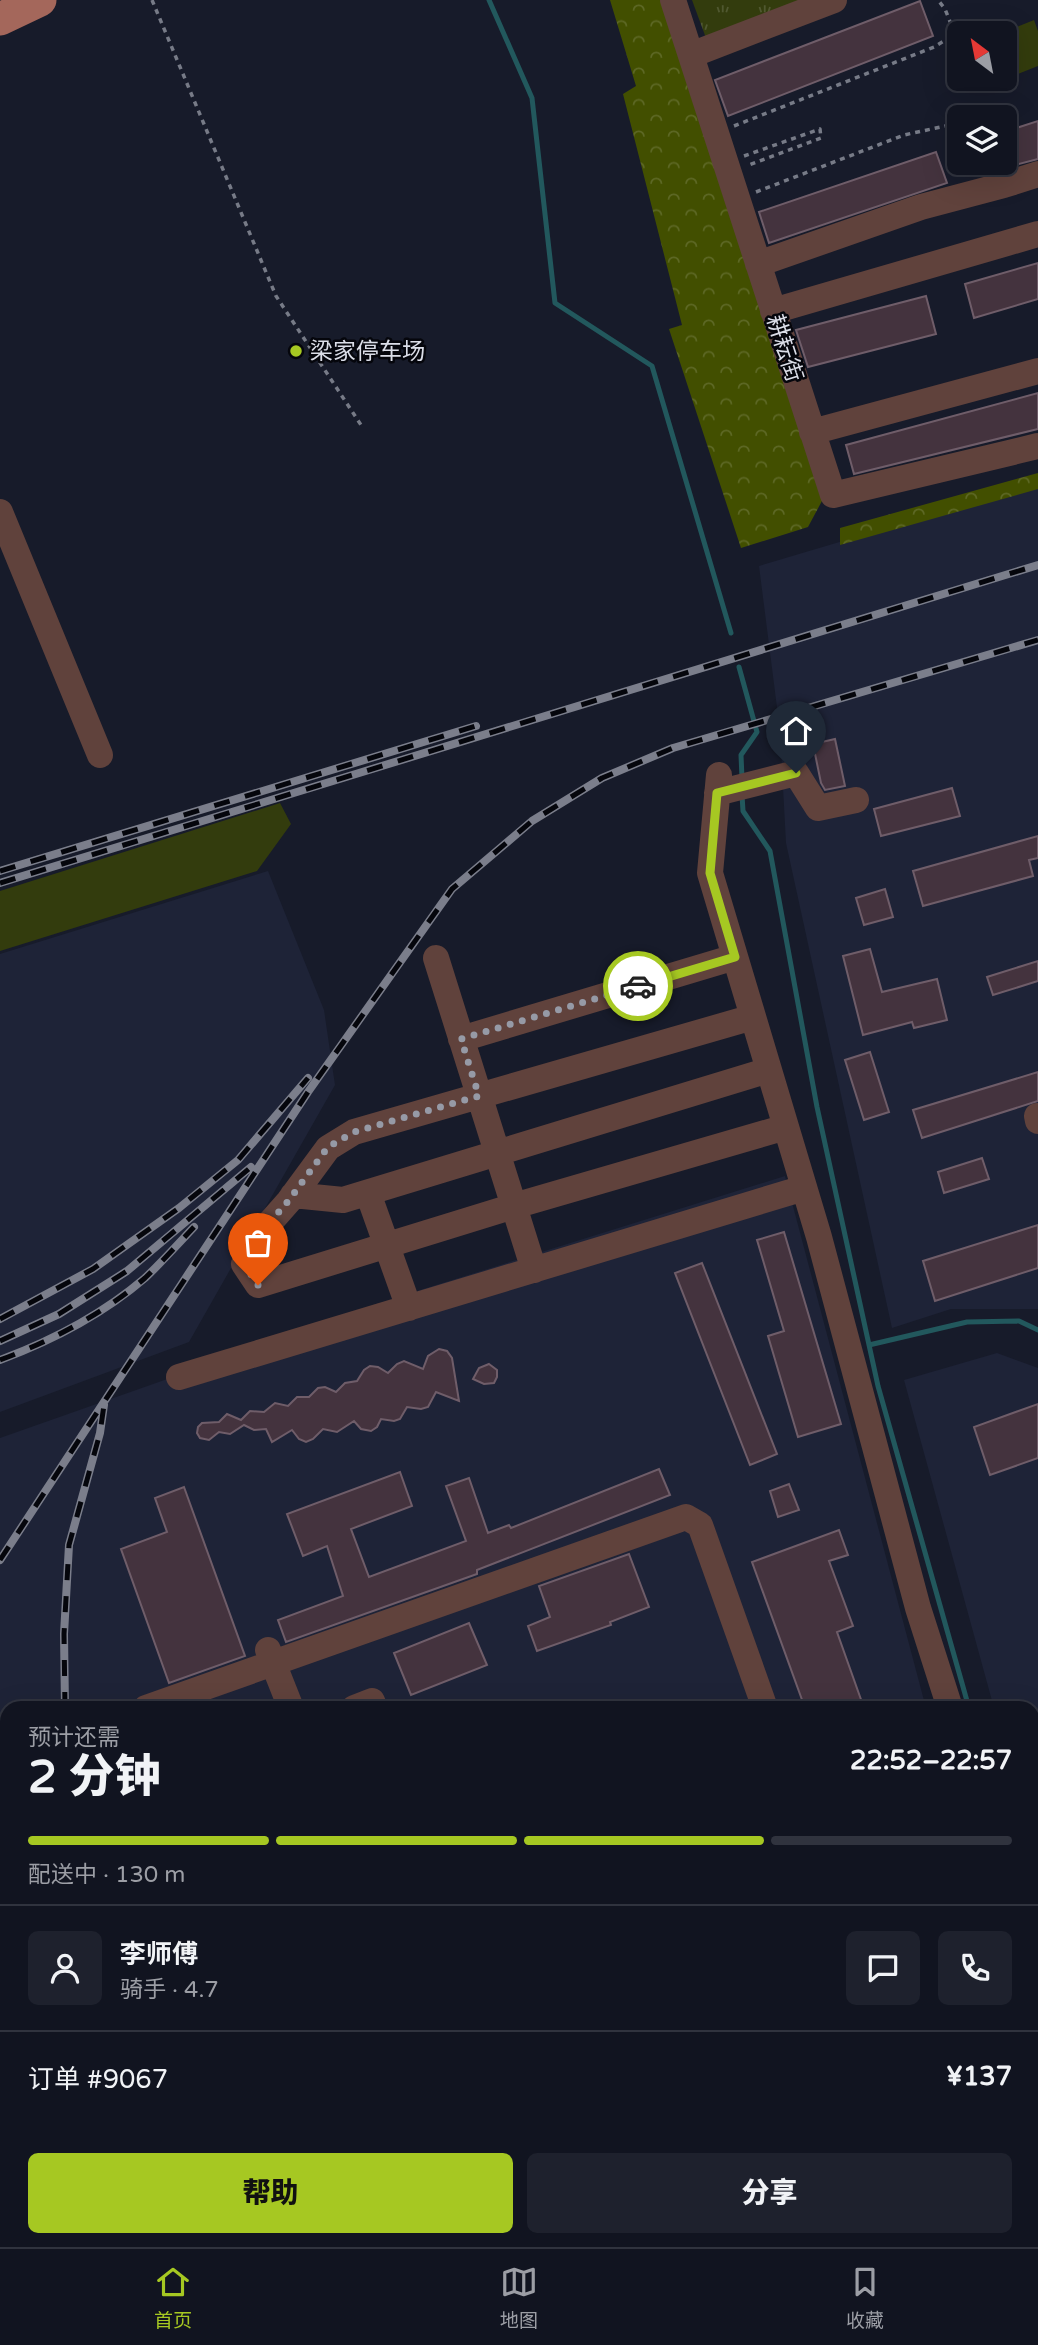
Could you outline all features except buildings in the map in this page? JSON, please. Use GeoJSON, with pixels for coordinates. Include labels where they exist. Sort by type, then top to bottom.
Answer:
{"type":"FeatureCollection","features":[{"type":"Feature","properties":{"kind":"main road"},"geometry":{"type":"LineString","coordinates":[[0,19],[40,0]]}},
{"type":"Feature","properties":{"kind":"street","name":"耕耘街"},"geometry":{"type":"LineString","coordinates":[[673,0],[833,495],[1038,446]]}},
{"type":"Feature","properties":{"kind":"street"},"geometry":{"type":"LineString","coordinates":[[691,55],[834,0]]}},
{"type":"Feature","properties":{"kind":"street"},"geometry":{"type":"LineString","coordinates":[[758,264],[920,207],[1038,174]]}},
{"type":"Feature","properties":{"kind":"street"},"geometry":{"type":"LineString","coordinates":[[774,311],[1038,234]]}},
{"type":"Feature","properties":{"kind":"street"},"geometry":{"type":"LineString","coordinates":[[813,432],[1038,371]]}},
{"type":"Feature","properties":{"kind":"street"},"geometry":{"type":"LineString","coordinates":[[0,512],[100,755]]}},
{"type":"Feature","properties":{"kind":"street"},"geometry":{"type":"LineString","coordinates":[[856,800],[818,808],[796,773],[730,785],[710,873],[804,1188],[918,1608],[948,1701]]}},
{"type":"Feature","properties":{"kind":"street"},"geometry":{"type":"LineString","coordinates":[[461,1039],[735,957]]}},
{"type":"Feature","properties":{"kind":"street"},"geometry":{"type":"LineString","coordinates":[[436,958],[534,1270]]}},
{"type":"Feature","properties":{"kind":"street"},"geometry":{"type":"LineString","coordinates":[[753,1017],[354,1132],[328,1147],[259,1235],[244,1264],[258,1285],[514,1206],[786,1127]]}},
{"type":"Feature","properties":{"kind":"street"},"geometry":{"type":"LineString","coordinates":[[293,1195],[343,1200],[769,1070]]}},
{"type":"Feature","properties":{"kind":"street"},"geometry":{"type":"LineString","coordinates":[[178,1377],[804,1188]]}},
{"type":"Feature","properties":{"kind":"street"},"geometry":{"type":"LineString","coordinates":[[368,1193],[409,1308]]}},
{"type":"Feature","properties":{"kind":"street"},"geometry":{"type":"LineString","coordinates":[[163,1701],[271,1657],[686,1517],[699,1525],[762,1701]]}},
{"type":"Feature","properties":{"kind":"street"},"geometry":{"type":"LineString","coordinates":[[271,1657],[288,1701]]}},
{"type":"Feature","properties":{"kind":"path"},"geometry":{"type":"LineString","coordinates":[[152,0],[276,296],[363,428]]}},
{"type":"Feature","properties":{"kind":"path"},"geometry":{"type":"LineString","coordinates":[[716,133],[934,47],[955,34],[945,9],[938,0]]}},
{"type":"Feature","properties":{"kind":"path"},"geometry":{"type":"LineString","coordinates":[[731,178],[947,126]]}},
{"type":"Feature","properties":{"kind":"path"},"geometry":{"type":"LineString","coordinates":[[820,128],[821,138],[731,178],[820,128]]}},
{"type":"Feature","properties":{"kind":"shaded area"},"geometry":{"type":"Polygon","coordinates":[[[1038,483],[1038,1309],[951,1309],[892,1328],[786,843],[780,731],[759,566],[1038,483]]]}},
{"type":"Feature","properties":{"kind":"shaded area"},"geometry":{"type":"Polygon","coordinates":[[[268,871],[324,1010],[335,1085],[189,1342],[0,1412],[0,954],[268,871]]]}},
{"type":"Feature","properties":{"kind":"shaded area"},"geometry":{"type":"Polygon","coordinates":[[[785,1176],[924,1701],[0,1701],[0,1438],[417,1291],[785,1176]]]}},
{"type":"Feature","properties":{"kind":"shaded area"},"geometry":{"type":"Polygon","coordinates":[[[997,1353],[1038,1368],[1038,1701],[992,1701],[904,1380],[997,1353]]]}},
{"type":"Feature","properties":{"kind":"green space"},"geometry":{"type":"Polygon","coordinates":[[[610,0],[661,0],[823,499],[808,527],[741,548],[669,329],[682,325],[623,94],[636,86],[610,0]]]}},
{"type":"Feature","properties":{"kind":"green space"},"geometry":{"type":"Polygon","coordinates":[[[692,0],[802,0],[706,38],[692,0]]]}},
{"type":"Feature","properties":{"kind":"green space"},"geometry":{"type":"Polygon","coordinates":[[[1034,20],[1038,31],[1038,66],[1017,74],[1017,27],[1034,20]]]}},
{"type":"Feature","properties":{"kind":"green space"},"geometry":{"type":"Polygon","coordinates":[[[1038,473],[1038,489],[840,545],[840,528],[1038,473]]]}},
{"type":"Feature","properties":{"kind":"green space"},"geometry":{"type":"Polygon","coordinates":[[[280,803],[291,824],[257,871],[0,951],[0,891],[280,803]]]}},
{"type":"Feature","properties":{"kind":"waterway"},"geometry":{"type":"LineString","coordinates":[[489,0],[532,98],[555,303],[652,366],[731,633]]}},
{"type":"Feature","properties":{"kind":"waterway"},"geometry":{"type":"LineString","coordinates":[[739,667],[757,732],[741,755],[742,778]]}},
{"type":"Feature","properties":{"kind":"waterway"},"geometry":{"type":"LineString","coordinates":[[742,795],[743,811],[770,851],[817,1107],[878,1386],[967,1701]]}},
{"type":"Feature","properties":{"kind":"waterway"},"geometry":{"type":"LineString","coordinates":[[869,1345],[967,1322],[1019,1321],[1038,1330]]}},
{"type":"Feature","properties":{"kind":"railway"},"geometry":{"type":"LineString","coordinates":[[0,883],[1038,565]]}},
{"type":"Feature","properties":{"kind":"railway"},"geometry":{"type":"LineString","coordinates":[[0,1560],[308,1092],[452,889],[532,821],[602,778],[673,748],[1038,640]]}},
{"type":"Feature","properties":{"kind":"railway"},"geometry":{"type":"LineString","coordinates":[[0,871],[476,726]]}},
{"type":"Feature","properties":{"kind":"railway"},"geometry":{"type":"LineString","coordinates":[[0,1319],[93,1269],[179,1208],[238,1160],[308,1078]]}},
{"type":"Feature","properties":{"kind":"railway"},"geometry":{"type":"LineString","coordinates":[[0,1341],[59,1314],[127,1271],[251,1167]]}},
{"type":"Feature","properties":{"kind":"railway"},"geometry":{"type":"LineString","coordinates":[[0,1360],[57,1335],[112,1303],[145,1278],[194,1227]]}},
{"type":"Feature","properties":{"kind":"railway"},"geometry":{"type":"LineString","coordinates":[[65,1701],[64,1634],[69,1545],[100,1433],[104,1405]]}},
{"type":"Feature","properties":{"kind":"way so far"},"geometry":{"type":"LineString","coordinates":[[258,1285],[244,1264],[251,1249],[328,1147],[354,1132],[479,1096],[461,1039],[638,986]]}},
{"type":"Feature","properties":{"kind":"place","name":"梁家停车场"},"geometry":{"type":"Point","coordinates":[296,351]}},
{"type":"Feature","properties":{"kind":"route"},"geometry":{"type":"LineString","coordinates":[[638,986],[735,957],[710,873],[717,793],[796,773]]}}]}
